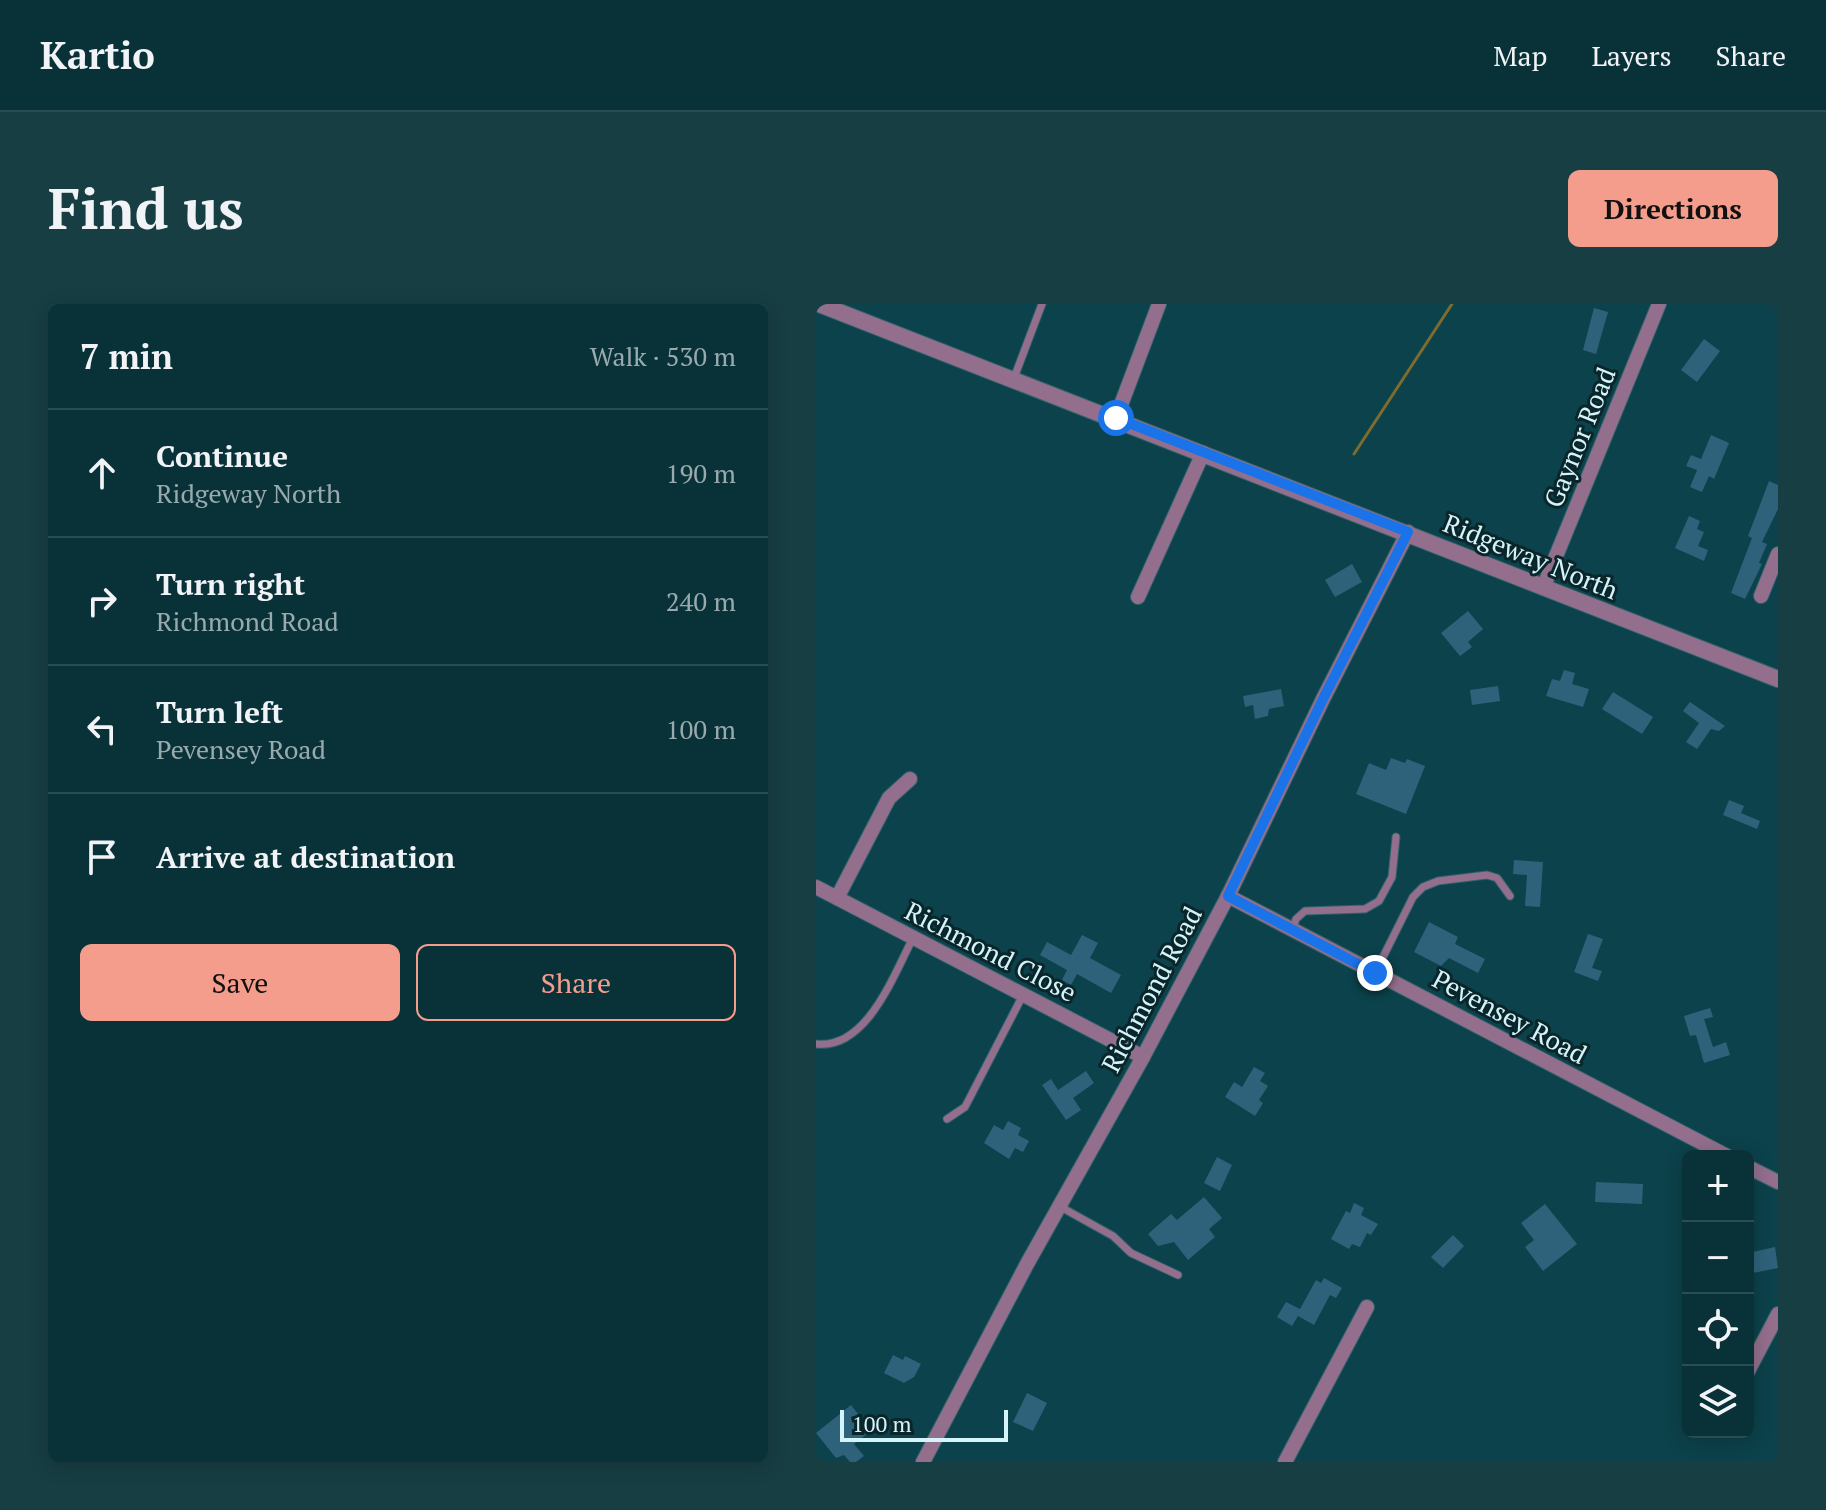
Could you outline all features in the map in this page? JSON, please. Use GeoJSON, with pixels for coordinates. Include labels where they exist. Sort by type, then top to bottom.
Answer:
{"type":"FeatureCollection","features":[{"type":"Feature","properties":{"kind":"street","name":"Ridgeway North"},"geometry":{"type":"LineString","coordinates":[[819,304],[1778,679]]}},
{"type":"Feature","properties":{"kind":"street"},"geometry":{"type":"LineString","coordinates":[[1116,418],[1159,304]]}},
{"type":"Feature","properties":{"kind":"street","name":"Gaynor Road"},"geometry":{"type":"LineString","coordinates":[[1543,588],[1659,304]]}},
{"type":"Feature","properties":{"kind":"street"},"geometry":{"type":"LineString","coordinates":[[1138,597],[1203,453]]}},
{"type":"Feature","properties":{"kind":"street","name":"Richmond Road"},"geometry":{"type":"LineString","coordinates":[[923,1462],[1228,896],[1408,532]]}},
{"type":"Feature","properties":{"kind":"street"},"geometry":{"type":"LineString","coordinates":[[1761,596],[1778,554]]}},
{"type":"Feature","properties":{"kind":"street"},"geometry":{"type":"LineString","coordinates":[[837,898],[889,798],[910,779]]}},
{"type":"Feature","properties":{"kind":"street","name":"Richmond Close"},"geometry":{"type":"LineString","coordinates":[[816,887],[1143,1057]]}},
{"type":"Feature","properties":{"kind":"street","name":"Pevensey Road"},"geometry":{"type":"LineString","coordinates":[[1228,896],[1715,1150]]}},
{"type":"Feature","properties":{"kind":"street"},"geometry":{"type":"LineString","coordinates":[[1754,1170],[1778,1182]]}},
{"type":"Feature","properties":{"kind":"street"},"geometry":{"type":"LineString","coordinates":[[1285,1462],[1367,1307]]}},
{"type":"Feature","properties":{"kind":"street"},"geometry":{"type":"LineString","coordinates":[[1751,1366],[1778,1314]]}},
{"type":"Feature","properties":{"kind":"lane"},"geometry":{"type":"LineString","coordinates":[[1013,380],[1042,304]]}},
{"type":"Feature","properties":{"kind":"lane"},"geometry":{"type":"LineString","coordinates":[[1293,928],[1296,919],[1305,911],[1365,909],[1379,901],[1392,877],[1396,837]]}},
{"type":"Feature","properties":{"kind":"lane"},"geometry":{"type":"LineString","coordinates":[[1375,973],[1413,897],[1423,887],[1438,881],[1487,875],[1497,878],[1510,896]]}},
{"type":"Feature","properties":{"kind":"lane"},"geometry":{"type":"LineString","coordinates":[[816,1044],[826,1045],[842,1040],[860,1028],[872,1014],[913,938]]}},
{"type":"Feature","properties":{"kind":"lane"},"geometry":{"type":"LineString","coordinates":[[947,1119],[968,1101],[1023,995]]}},
{"type":"Feature","properties":{"kind":"lane"},"geometry":{"type":"LineString","coordinates":[[1059,1206],[1113,1236],[1131,1253],[1178,1275]]}},
{"type":"Feature","properties":{"kind":"building"},"geometry":{"type":"Polygon","coordinates":[[[1594,308],[1608,312],[1596,354],[1583,350],[1594,308]]]}},
{"type":"Feature","properties":{"kind":"building"},"geometry":{"type":"Polygon","coordinates":[[[1704,339],[1720,351],[1697,382],[1681,370],[1704,339]]]}},
{"type":"Feature","properties":{"kind":"building"},"geometry":{"type":"Polygon","coordinates":[[[1711,435],[1729,443],[1714,479],[1709,476],[1702,492],[1690,487],[1697,470],[1686,466],[1691,455],[1701,459],[1711,435]]]}},
{"type":"Feature","properties":{"kind":"building"},"geometry":{"type":"Polygon","coordinates":[[[1769,481],[1778,485],[1778,509],[1762,542],[1767,544],[1759,563],[1762,564],[1745,599],[1731,593],[1769,481]]]}},
{"type":"Feature","properties":{"kind":"building"},"geometry":{"type":"Polygon","coordinates":[[[1689,516],[1700,521],[1697,529],[1704,532],[1698,546],[1708,550],[1704,561],[1675,548],[1689,516]]]}},
{"type":"Feature","properties":{"kind":"building"},"geometry":{"type":"Polygon","coordinates":[[[1352,564],[1362,582],[1335,597],[1325,580],[1352,564]]]}},
{"type":"Feature","properties":{"kind":"building"},"geometry":{"type":"Polygon","coordinates":[[[1468,611],[1483,629],[1468,642],[1472,647],[1460,656],[1441,633],[1468,611]]]}},
{"type":"Feature","properties":{"kind":"building"},"geometry":{"type":"Polygon","coordinates":[[[1564,670],[1575,673],[1572,684],[1589,689],[1583,707],[1546,696],[1552,679],[1560,681],[1564,670]]]}},
{"type":"Feature","properties":{"kind":"building"},"geometry":{"type":"Polygon","coordinates":[[[1498,686],[1500,701],[1472,705],[1470,690],[1498,686]]]}},
{"type":"Feature","properties":{"kind":"building"},"geometry":{"type":"Polygon","coordinates":[[[1281,689],[1284,706],[1269,709],[1268,716],[1255,719],[1253,705],[1245,707],[1243,696],[1281,689]]]}},
{"type":"Feature","properties":{"kind":"building"},"geometry":{"type":"Polygon","coordinates":[[[1613,692],[1653,717],[1642,734],[1602,709],[1613,692]]]}},
{"type":"Feature","properties":{"kind":"building"},"geometry":{"type":"Polygon","coordinates":[[[1690,702],[1725,726],[1719,731],[1711,729],[1697,749],[1686,742],[1699,723],[1683,711],[1690,702]]]}},
{"type":"Feature","properties":{"kind":"building"},"geometry":{"type":"Polygon","coordinates":[[[1391,758],[1405,763],[1407,759],[1425,766],[1406,814],[1356,794],[1369,763],[1386,770],[1391,758]]]}},
{"type":"Feature","properties":{"kind":"building"},"geometry":{"type":"Polygon","coordinates":[[[1729,800],[1744,806],[1741,813],[1760,821],[1757,829],[1723,815],[1729,800]]]}},
{"type":"Feature","properties":{"kind":"building"},"geometry":{"type":"Polygon","coordinates":[[[1514,860],[1543,862],[1540,907],[1525,906],[1527,875],[1513,874],[1514,860]]]}},
{"type":"Feature","properties":{"kind":"building"},"geometry":{"type":"Polygon","coordinates":[[[1429,922],[1458,937],[1455,944],[1485,959],[1478,973],[1449,958],[1441,966],[1414,952],[1429,922]]]}},
{"type":"Feature","properties":{"kind":"building"},"geometry":{"type":"Polygon","coordinates":[[[1588,934],[1603,939],[1592,968],[1602,971],[1598,981],[1574,972],[1588,934]]]}},
{"type":"Feature","properties":{"kind":"building"},"geometry":{"type":"Polygon","coordinates":[[[1082,935],[1098,943],[1090,958],[1121,975],[1111,993],[1077,974],[1071,985],[1062,980],[1067,970],[1040,955],[1047,942],[1071,955],[1082,935]]]}},
{"type":"Feature","properties":{"kind":"building"},"geometry":{"type":"Polygon","coordinates":[[[1710,1008],[1713,1017],[1704,1019],[1713,1047],[1726,1042],[1730,1055],[1704,1063],[1696,1035],[1690,1036],[1684,1016],[1710,1008]]]}},
{"type":"Feature","properties":{"kind":"building"},"geometry":{"type":"Polygon","coordinates":[[[1254,1067],[1265,1073],[1260,1081],[1268,1086],[1259,1100],[1263,1103],[1255,1116],[1225,1097],[1234,1082],[1242,1087],[1254,1067]]]}},
{"type":"Feature","properties":{"kind":"building"},"geometry":{"type":"Polygon","coordinates":[[[1086,1071],[1094,1083],[1073,1098],[1081,1110],[1066,1120],[1042,1085],[1051,1079],[1058,1090],[1086,1071]]]}},
{"type":"Feature","properties":{"kind":"building"},"geometry":{"type":"Polygon","coordinates":[[[1008,1121],[1021,1128],[1018,1135],[1029,1141],[1023,1152],[1015,1148],[1009,1159],[984,1143],[994,1125],[1003,1130],[1008,1121]]]}},
{"type":"Feature","properties":{"kind":"building"},"geometry":{"type":"Polygon","coordinates":[[[1217,1157],[1232,1165],[1220,1191],[1204,1183],[1217,1157]]]}},
{"type":"Feature","properties":{"kind":"building"},"geometry":{"type":"Polygon","coordinates":[[[1596,1182],[1643,1184],[1642,1204],[1595,1202],[1596,1182]]]}},
{"type":"Feature","properties":{"kind":"building"},"geometry":{"type":"Polygon","coordinates":[[[1204,1197],[1222,1218],[1209,1229],[1215,1237],[1188,1260],[1174,1242],[1158,1246],[1148,1234],[1171,1214],[1177,1220],[1204,1197]]]}},
{"type":"Feature","properties":{"kind":"building"},"geometry":{"type":"Polygon","coordinates":[[[1354,1203],[1364,1208],[1361,1215],[1378,1224],[1371,1235],[1367,1233],[1360,1247],[1352,1244],[1349,1249],[1331,1239],[1346,1211],[1350,1213],[1354,1203]]]}},
{"type":"Feature","properties":{"kind":"building"},"geometry":{"type":"Polygon","coordinates":[[[1545,1204],[1577,1244],[1543,1271],[1525,1247],[1534,1240],[1521,1223],[1545,1204]]]}},
{"type":"Feature","properties":{"kind":"building"},"geometry":{"type":"Polygon","coordinates":[[[1453,1235],[1464,1246],[1443,1268],[1431,1257],[1453,1235]]]}},
{"type":"Feature","properties":{"kind":"building"},"geometry":{"type":"Polygon","coordinates":[[[1775,1247],[1778,1268],[1754,1273],[1754,1252],[1775,1247]]]}},
{"type":"Feature","properties":{"kind":"building"},"geometry":{"type":"Polygon","coordinates":[[[1324,1278],[1342,1288],[1336,1298],[1330,1295],[1314,1325],[1298,1316],[1292,1326],[1277,1317],[1286,1302],[1300,1309],[1316,1280],[1321,1283],[1324,1278]]]}},
{"type":"Feature","properties":{"kind":"building"},"geometry":{"type":"Polygon","coordinates":[[[893,1355],[903,1360],[905,1356],[921,1364],[914,1377],[904,1383],[884,1373],[893,1355]]]}},
{"type":"Feature","properties":{"kind":"building"},"geometry":{"type":"Polygon","coordinates":[[[1027,1393],[1047,1403],[1033,1431],[1013,1422],[1027,1393]]]}},
{"type":"Feature","properties":{"kind":"building"},"geometry":{"type":"Polygon","coordinates":[[[851,1405],[871,1431],[854,1444],[864,1456],[856,1462],[850,1462],[844,1455],[836,1458],[816,1433],[851,1405]]]}},
{"type":"Feature","properties":{"kind":"waterway"},"geometry":{"type":"LineString","coordinates":[[1354,454],[1452,304]]}},
{"type":"Feature","properties":{"kind":"route"},"geometry":{"type":"LineString","coordinates":[[1116,418],[1408,532],[1228,896],[1375,973]]}}]}
